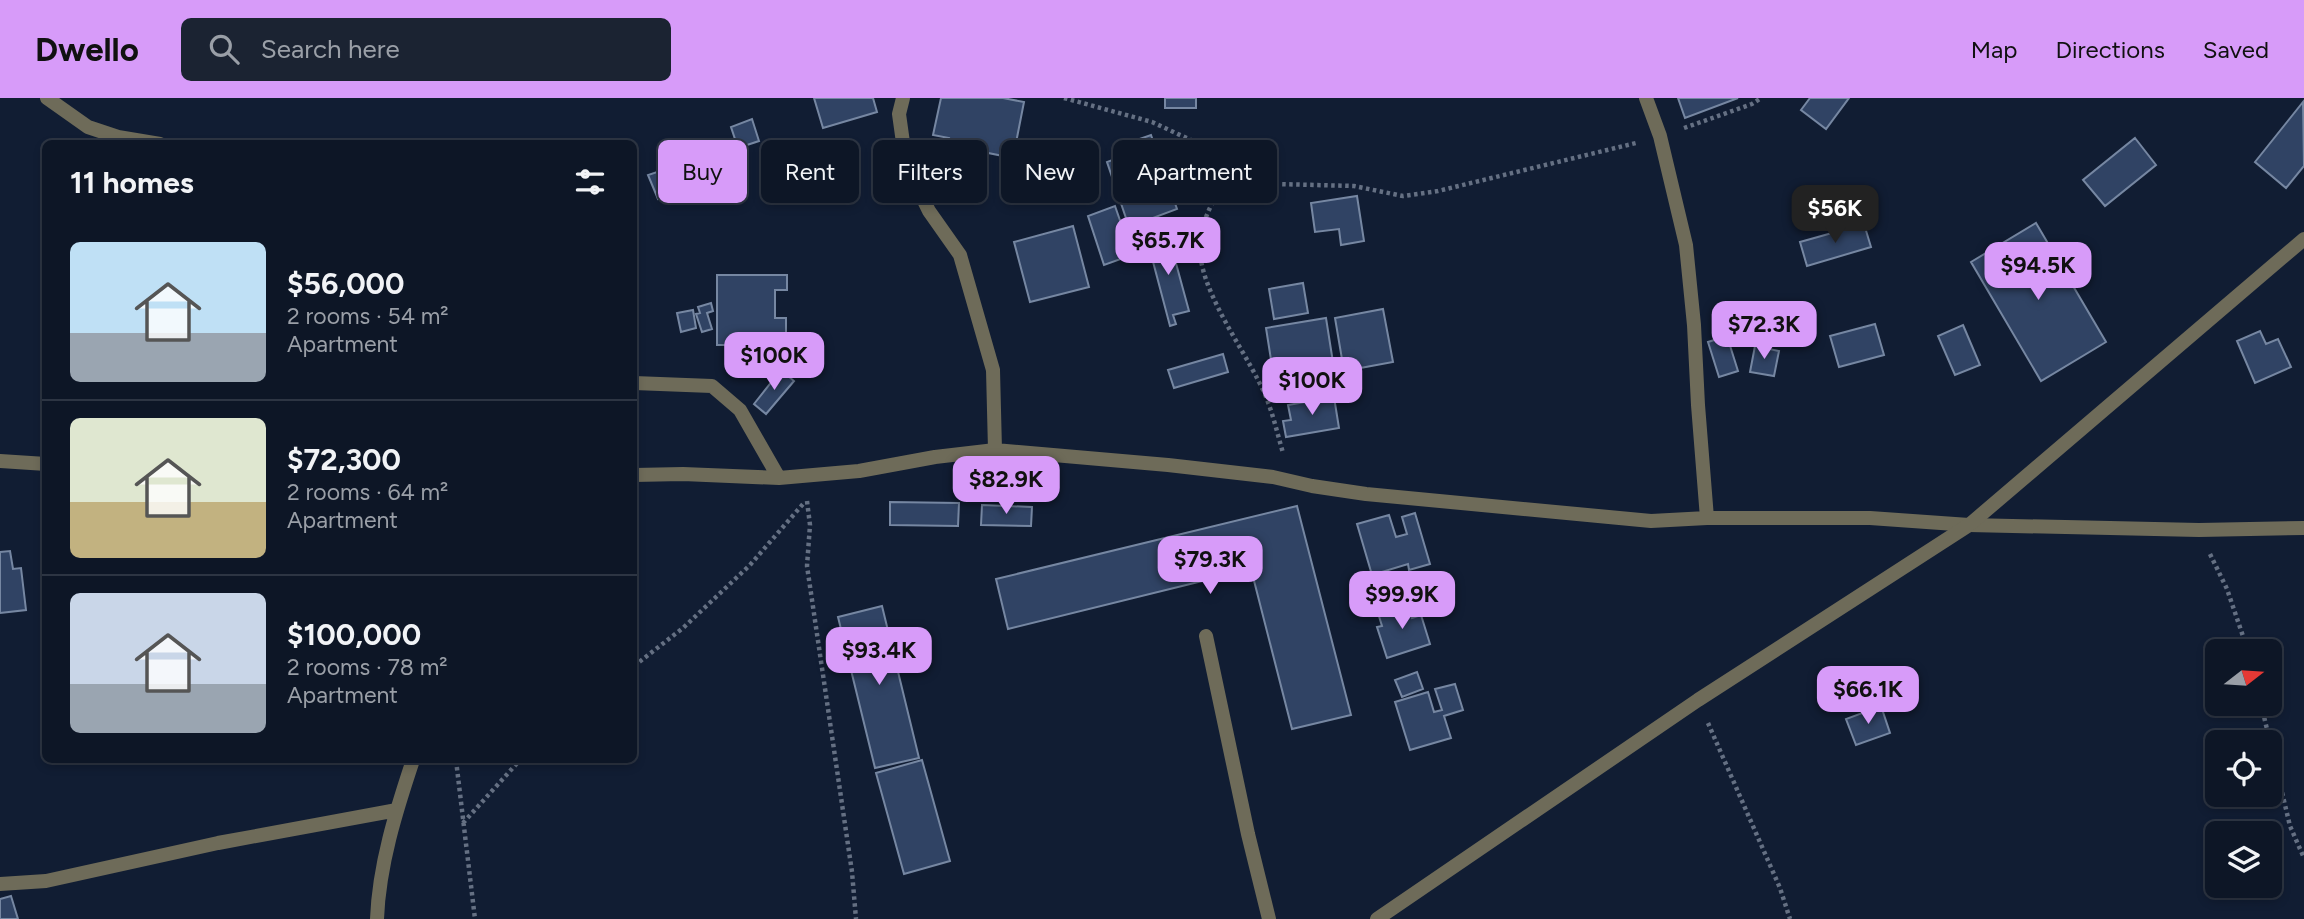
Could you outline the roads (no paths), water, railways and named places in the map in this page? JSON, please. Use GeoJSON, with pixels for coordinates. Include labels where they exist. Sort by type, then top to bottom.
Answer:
{"type":"FeatureCollection","features":[{"type":"Feature","properties":{"kind":"street"},"geometry":{"type":"LineString","coordinates":[[47,98],[88,127],[136,140]]}},
{"type":"Feature","properties":{"kind":"street"},"geometry":{"type":"LineString","coordinates":[[903,98],[899,114],[906,164],[929,211],[960,255],[993,370],[995,450]]}},
{"type":"Feature","properties":{"kind":"street"},"geometry":{"type":"LineString","coordinates":[[1646,98],[1660,136],[1686,245],[1707,518]]}},
{"type":"Feature","properties":{"kind":"street"},"geometry":{"type":"LineString","coordinates":[[1377,919],[1698,700],[1969,525],[2304,239]]}},
{"type":"Feature","properties":{"kind":"street"},"geometry":{"type":"LineString","coordinates":[[637,383],[712,386],[740,410],[779,478]]}},
{"type":"Feature","properties":{"kind":"street"},"geometry":{"type":"LineString","coordinates":[[637,475],[779,478],[830,474],[995,450],[1168,465],[1366,494],[1651,521],[1707,518],[1870,518],[1969,525],[2199,530],[2304,527]]}},
{"type":"Feature","properties":{"kind":"street"},"geometry":{"type":"LineString","coordinates":[[0,461],[42,464]]}},
{"type":"Feature","properties":{"kind":"street"},"geometry":{"type":"LineString","coordinates":[[1206,636],[1269,919]]}},
{"type":"Feature","properties":{"kind":"street"},"geometry":{"type":"LineString","coordinates":[[377,919],[378,895],[397,810],[412,763]]}},
{"type":"Feature","properties":{"kind":"street"},"geometry":{"type":"LineString","coordinates":[[0,884],[46,881],[218,843],[397,810]]}}]}
